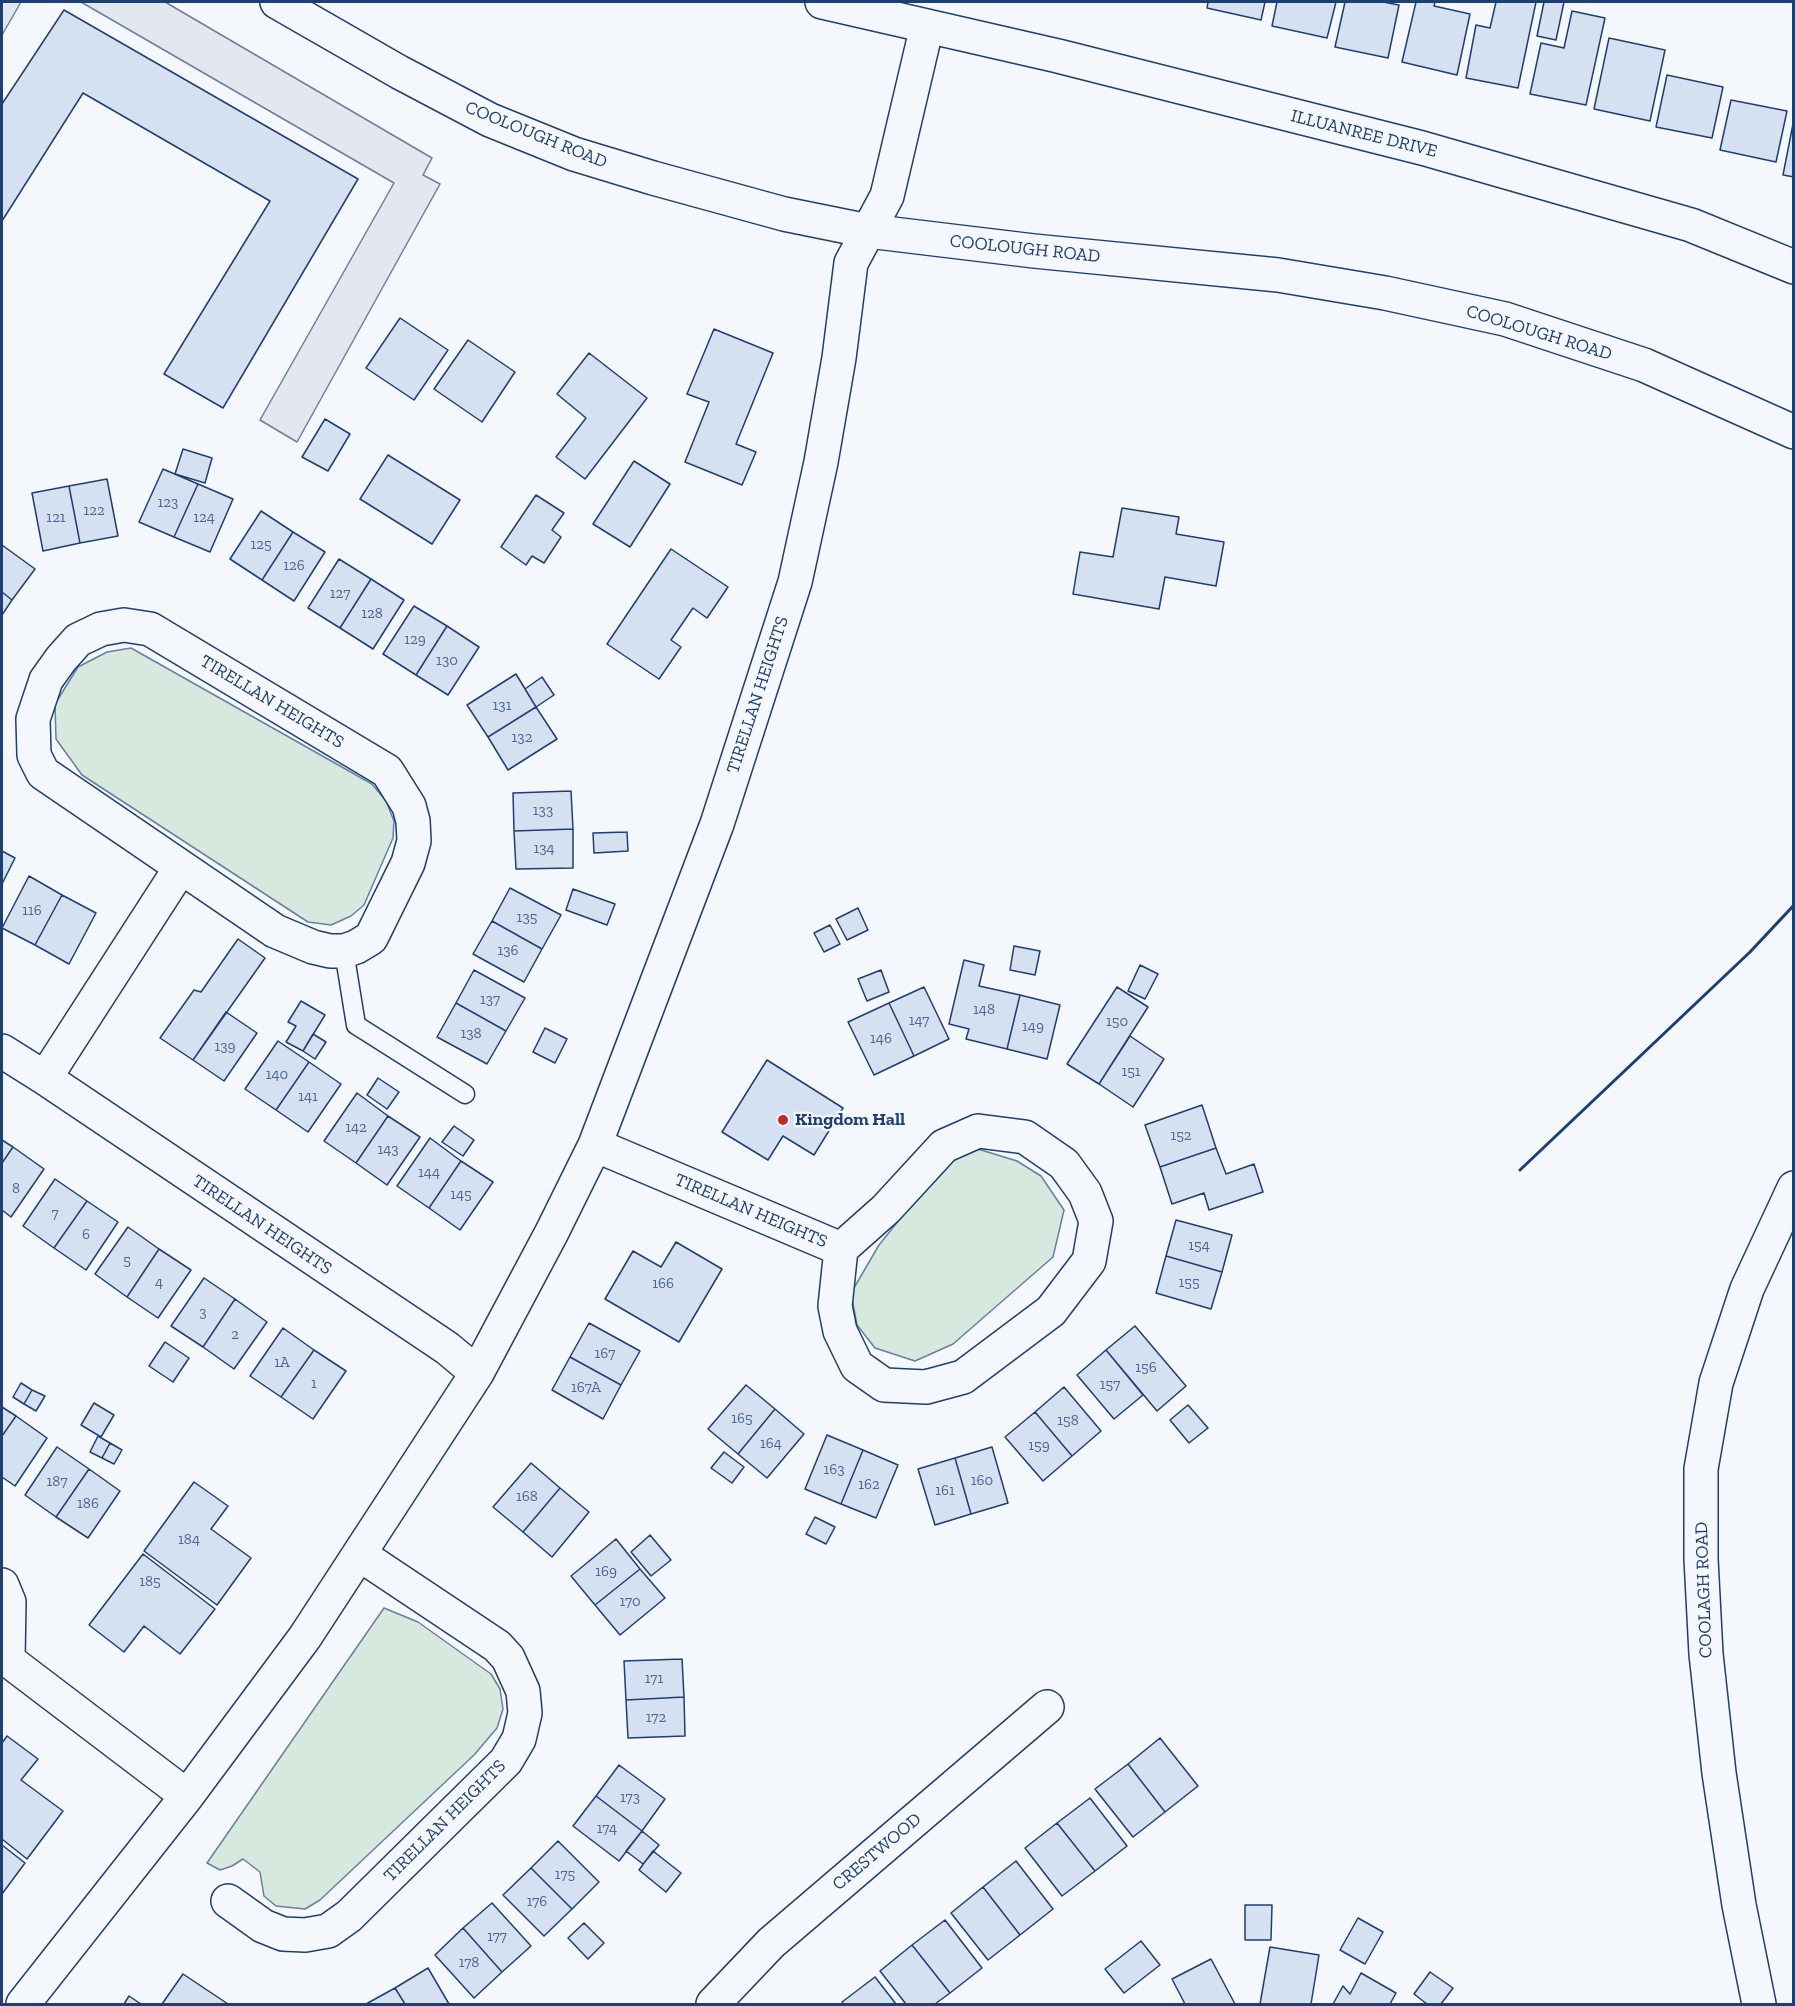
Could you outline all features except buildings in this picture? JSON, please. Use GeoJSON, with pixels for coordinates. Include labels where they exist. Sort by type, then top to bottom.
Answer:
{"type":"FeatureCollection","features":[{"type":"Feature","properties":{"kind":"street","name":"COOLOUGH ROAD"},"geometry":{"type":"LineString","coordinates":[[277,2],[399,72],[490,120],[574,154],[784,214],[868,231],[1045,252],[1278,275],[1385,293],[1505,318],[1644,365],[1794,432]]}},
{"type":"Feature","properties":{"kind":"street","name":"ILLUANREE DRIVE"},"geometry":{"type":"LineString","coordinates":[[822,2],[1058,56],[1422,148],[1691,225],[1794,267]]}},
{"type":"Feature","properties":{"kind":"street"},"geometry":{"type":"LineString","coordinates":[[868,231],[887,196],[927,26]]}},
{"type":"Feature","properties":{"kind":"street","name":"TIRELLAN HEIGHTS"},"geometry":{"type":"LineString","coordinates":[[23,2004],[187,1796],[305,1637],[477,1373],[595,1145],[717,824],[795,582],[825,439],[839,358],[850,264],[868,231]]}},
{"type":"Feature","properties":{"kind":"street","name":"TIRELLAN HEIGHTS"},"geometry":{"type":"LineString","coordinates":[[124,625],[150,629],[387,771],[409,806],[413,821],[414,841],[408,863],[370,938],[344,951],[313,947],[275,930],[181,867],[44,772],[34,755],[33,719],[46,680],[78,640],[101,629],[124,625]]}},
{"type":"Feature","properties":{"kind":"street"},"geometry":{"type":"LineString","coordinates":[[45,1078],[181,867]]}},
{"type":"Feature","properties":{"kind":"street","name":"TIRELLAN HEIGHTS"},"geometry":{"type":"LineString","coordinates":[[2,1051],[447,1347],[477,1373]]}},
{"type":"Feature","properties":{"kind":"street","name":"TIRELLAN HEIGHTS"},"geometry":{"type":"LineString","coordinates":[[978,1131],[1025,1137],[1064,1164],[1085,1193],[1096,1221],[1089,1261],[1051,1311],[963,1377],[926,1387],[884,1385],[857,1366],[840,1332],[835,1306],[841,1249],[886,1209],[944,1146],[978,1131]]}},
{"type":"Feature","properties":{"kind":"street","name":"TIRELLAN HEIGHTS"},"geometry":{"type":"LineString","coordinates":[[595,1145],[841,1249]]}},
{"type":"Feature","properties":{"kind":"street","name":"COOLAGH ROAD"},"geometry":{"type":"LineString","coordinates":[[1759,2004],[1739,1905],[1719,1773],[1706,1654],[1701,1559],[1701,1469],[1716,1383],[1729,1341],[1747,1289],[1794,1188]]}},
{"type":"Feature","properties":{"kind":"street","name":"TIRELLAN HEIGHTS"},"geometry":{"type":"LineString","coordinates":[[228,1901],[263,1926],[283,1934],[305,1935],[328,1931],[349,1916],[506,1761],[519,1738],[525,1713],[523,1691],[508,1658],[497,1646],[359,1554]]}},
{"type":"Feature","properties":{"kind":"street"},"geometry":{"type":"LineString","coordinates":[[2,1585],[9,1602],[5,1661],[187,1796]]}},
{"type":"Feature","properties":{"kind":"street","name":"CRESTWOOD"},"geometry":{"type":"LineString","coordinates":[[713,2004],[771,1943],[1047,1707]]}},
{"type":"Feature","properties":{"kind":"lane"},"geometry":{"type":"LineString","coordinates":[[344,951],[356,1025],[465,1094]]}},
{"type":"Feature","properties":{"kind":"shaded area"},"geometry":{"type":"Polygon","coordinates":[[[2,2],[21,2],[2,35],[2,2]]]}},
{"type":"Feature","properties":{"kind":"shaded area"},"geometry":{"type":"Polygon","coordinates":[[[81,2],[165,2],[432,158],[423,175],[440,184],[297,442],[260,420],[394,183],[81,2]]]}},
{"type":"Feature","properties":{"kind":"shaded area"},"geometry":{"type":"Polygon","coordinates":[[[131,648],[372,784],[386,801],[394,821],[393,838],[364,905],[351,916],[331,925],[308,922],[82,775],[56,739],[55,704],[78,667],[107,652],[131,648]]]}},
{"type":"Feature","properties":{"kind":"shaded area"},"geometry":{"type":"Polygon","coordinates":[[[978,1149],[1017,1161],[1041,1176],[1064,1210],[1053,1257],[953,1344],[915,1361],[875,1348],[857,1325],[851,1293],[879,1245],[948,1159],[978,1149]]]}},
{"type":"Feature","properties":{"kind":"shaded area"},"geometry":{"type":"Polygon","coordinates":[[[384,1608],[418,1622],[491,1674],[500,1689],[503,1709],[497,1728],[474,1755],[320,1900],[305,1909],[276,1906],[264,1896],[260,1872],[243,1859],[220,1870],[207,1863],[384,1608]]]}},
{"type":"Feature","properties":{"kind":"wall"},"geometry":{"type":"LineString","coordinates":[[1520,1170],[1750,952],[1794,905]]}},
{"type":"Feature","properties":{"kind":"place","name":"Kingdom Hall"},"geometry":{"type":"Point","coordinates":[783,1120]}}]}
